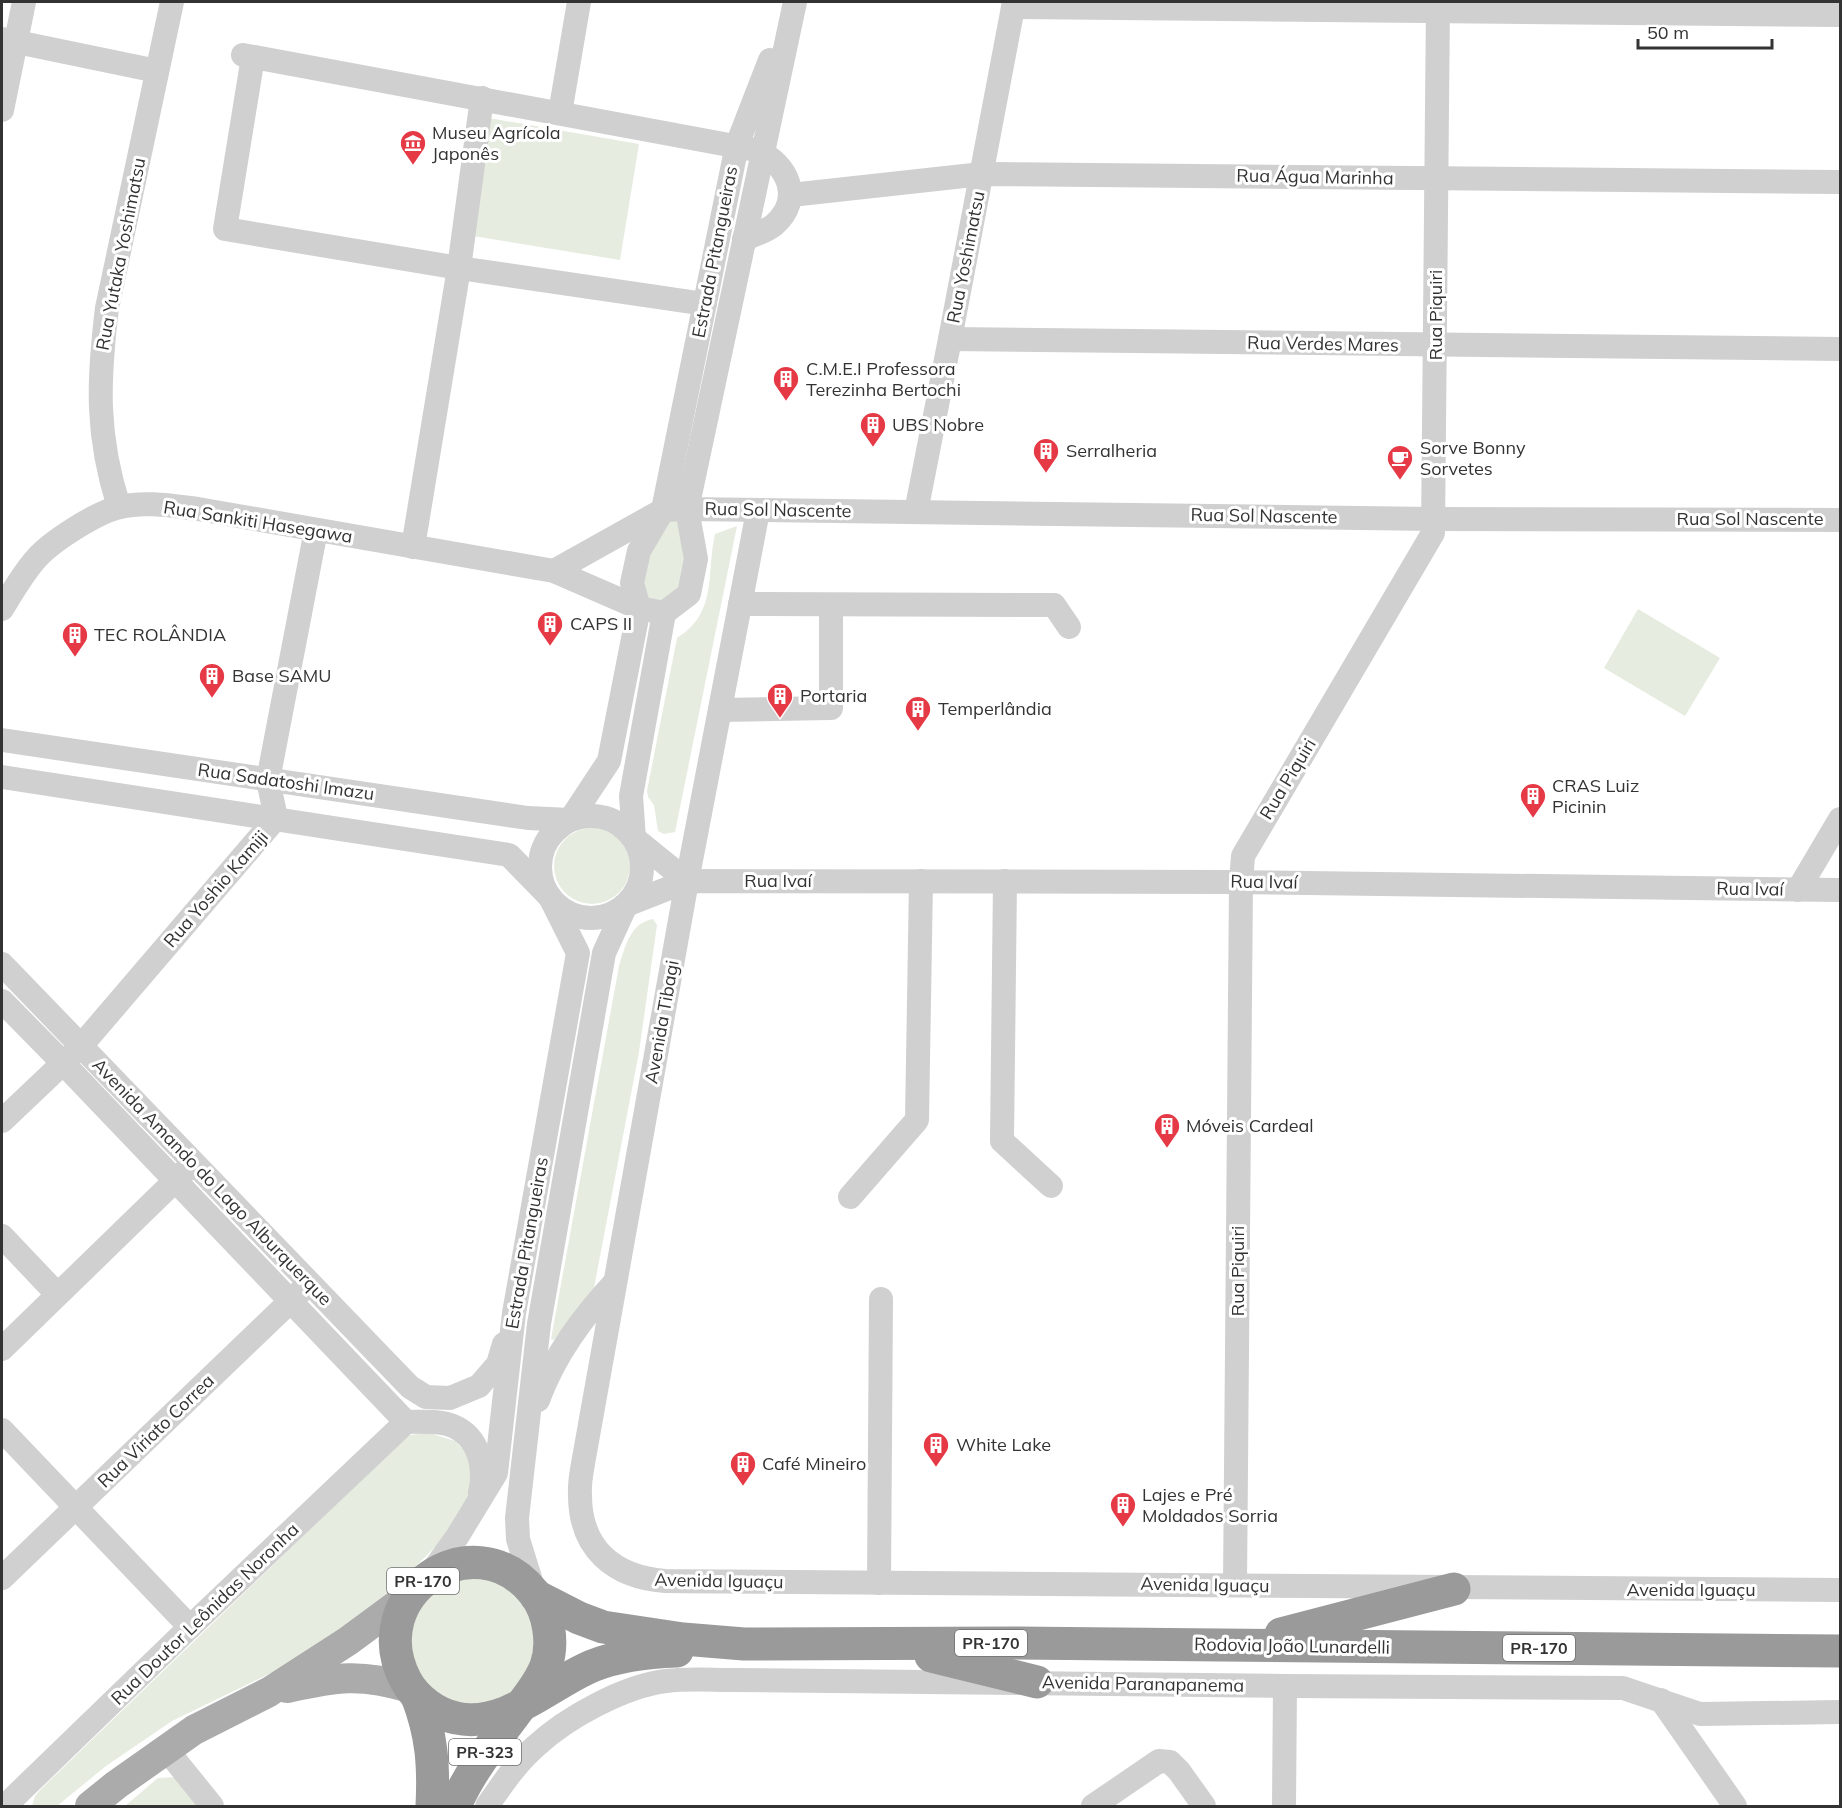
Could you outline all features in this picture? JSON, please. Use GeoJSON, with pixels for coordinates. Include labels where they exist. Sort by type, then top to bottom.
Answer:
{"type":"FeatureCollection","features":[{"type":"Feature","properties":{"kind":"highway","name":"PR-170"},"geometry":{"type":"LineString","coordinates":[[465,1563],[488,1564],[508,1571],[536,1596],[548,1624],[550,1644],[546,1666],[536,1686],[523,1703],[490,1719],[467,1720],[447,1716],[413,1692],[398,1666],[394,1646],[397,1620],[418,1586],[452,1566],[465,1563]]}},
{"type":"Feature","properties":{"kind":"highway"},"geometry":{"type":"LineString","coordinates":[[1238,1645],[1454,1589]]}},
{"type":"Feature","properties":{"kind":"highway","name":"Rodovia João Lunardelli"},"geometry":{"type":"LineString","coordinates":[[536,1596],[579,1618],[603,1627],[683,1639],[744,1644],[1013,1643],[1840,1651]]}},
{"type":"Feature","properties":{"kind":"highway","name":"Rodovia João Lunardelli"},"geometry":{"type":"LineString","coordinates":[[523,1703],[592,1666],[618,1658],[653,1652],[744,1644]]}},
{"type":"Feature","properties":{"kind":"highway"},"geometry":{"type":"LineString","coordinates":[[886,1644],[1037,1682]]}},
{"type":"Feature","properties":{"kind":"highway","name":"PR-323"},"geometry":{"type":"LineString","coordinates":[[413,1692],[425,1719],[433,1763],[432,1806]]}},
{"type":"Feature","properties":{"kind":"highway","name":"PR-323"},"geometry":{"type":"LineString","coordinates":[[455,1806],[484,1754],[523,1703]]}},
{"type":"Feature","properties":{"kind":"main road"},"geometry":{"type":"LineString","coordinates":[[90,1806],[166,1749],[217,1717],[269,1692],[348,1641],[418,1586]]}},
{"type":"Feature","properties":{"kind":"main road"},"geometry":{"type":"LineString","coordinates":[[269,1692],[353,1677],[368,1677],[413,1692]]}},
{"type":"Feature","properties":{"kind":"street"},"geometry":{"type":"LineString","coordinates":[[2,110],[9,41],[24,2]]}},
{"type":"Feature","properties":{"kind":"street","name":"Rua Yutaka Yoshimatsu"},"geometry":{"type":"LineString","coordinates":[[119,507],[108,471],[102,440],[101,352],[107,308],[172,2]]}},
{"type":"Feature","properties":{"kind":"street"},"geometry":{"type":"LineString","coordinates":[[560,113],[579,2]]}},
{"type":"Feature","properties":{"kind":"street","name":"Estrada Pitangueiras"},"geometry":{"type":"LineString","coordinates":[[675,509],[705,304],[737,146],[794,2]]}},
{"type":"Feature","properties":{"kind":"street","name":"Estrada Pitangueiras"},"geometry":{"type":"LineString","coordinates":[[675,509],[744,239],[794,2]]}},
{"type":"Feature","properties":{"kind":"street"},"geometry":{"type":"LineString","coordinates":[[1013,4],[1438,6],[1840,15]]}},
{"type":"Feature","properties":{"kind":"street","name":"Rua Yoshimatsu"},"geometry":{"type":"LineString","coordinates":[[916,512],[1013,4]]}},
{"type":"Feature","properties":{"kind":"street","name":"Rua Piquiri"},"geometry":{"type":"LineString","coordinates":[[1235,1585],[1243,856],[1433,533],[1438,6]]}},
{"type":"Feature","properties":{"kind":"street"},"geometry":{"type":"LineString","coordinates":[[9,41],[157,71]]}},
{"type":"Feature","properties":{"kind":"street"},"geometry":{"type":"LineString","coordinates":[[705,304],[459,268],[225,229],[248,56],[737,146],[762,153],[782,169],[791,195],[786,210],[772,226],[744,239]]}},
{"type":"Feature","properties":{"kind":"street"},"geometry":{"type":"LineString","coordinates":[[414,547],[459,268],[482,98]]}},
{"type":"Feature","properties":{"kind":"street","name":"Rua Água Marinha"},"geometry":{"type":"LineString","coordinates":[[791,195],[982,174],[1840,182]]}},
{"type":"Feature","properties":{"kind":"street","name":"Rua Verdes Mares"},"geometry":{"type":"LineString","coordinates":[[950,339],[1840,349]]}},
{"type":"Feature","properties":{"kind":"street","name":"Rua Sankiti Hasegawa"},"geometry":{"type":"LineString","coordinates":[[2,609],[35,558],[75,528],[119,507],[178,506],[554,572],[639,609],[664,613]]}},
{"type":"Feature","properties":{"kind":"street"},"geometry":{"type":"LineString","coordinates":[[554,572],[675,509]]}},
{"type":"Feature","properties":{"kind":"street"},"geometry":{"type":"LineString","coordinates":[[570,820],[609,761],[639,609],[632,583],[639,551],[675,509]]}},
{"type":"Feature","properties":{"kind":"street"},"geometry":{"type":"LineString","coordinates":[[675,509],[696,559],[689,594],[664,613],[630,795],[634,838],[639,848],[642,868],[638,888],[626,904],[608,916],[586,918],[566,911],[550,897],[541,879],[541,858],[548,840],[561,825],[580,816],[600,816],[620,824],[634,838],[687,881]]}},
{"type":"Feature","properties":{"kind":"street","name":"Rua Sol Nascente"},"geometry":{"type":"LineString","coordinates":[[675,509],[1434,519],[1840,520]]}},
{"type":"Feature","properties":{"kind":"street","name":"Avenida Tibagi"},"geometry":{"type":"LineString","coordinates":[[588,1535],[579,1494],[584,1458],[687,881],[758,511]]}},
{"type":"Feature","properties":{"kind":"street","name":"Rua Yoshio Kamiji"},"geometry":{"type":"LineString","coordinates":[[2,1121],[81,1046],[276,818],[268,780],[316,530]]}},
{"type":"Feature","properties":{"kind":"street"},"geometry":{"type":"LineString","coordinates":[[740,604],[1054,605],[1068,627]]}},
{"type":"Feature","properties":{"kind":"street"},"geometry":{"type":"LineString","coordinates":[[720,710],[831,708],[831,605]]}},
{"type":"Feature","properties":{"kind":"street","name":"Rua Sadatoshi Imazu"},"geometry":{"type":"LineString","coordinates":[[2,740],[528,818],[570,820]]}},
{"type":"Feature","properties":{"kind":"street","name":"Rua Sadatoshi Imazu"},"geometry":{"type":"LineString","coordinates":[[2,777],[509,855],[550,897]]}},
{"type":"Feature","properties":{"kind":"street"},"geometry":{"type":"LineString","coordinates":[[1798,890],[1840,819]]}},
{"type":"Feature","properties":{"kind":"street","name":"Rua Ivaí"},"geometry":{"type":"LineString","coordinates":[[626,904],[687,881],[1241,882],[1840,890]]}},
{"type":"Feature","properties":{"kind":"street"},"geometry":{"type":"LineString","coordinates":[[850,1197],[917,1120],[921,881]]}},
{"type":"Feature","properties":{"kind":"street"},"geometry":{"type":"LineString","coordinates":[[1005,881],[1002,1141],[1052,1186]]}},
{"type":"Feature","properties":{"kind":"street","name":"Estrada Pitangueiras"},"geometry":{"type":"LineString","coordinates":[[418,1586],[477,1507],[496,1473],[514,1313],[578,953],[550,897]]}},
{"type":"Feature","properties":{"kind":"street","name":"Estrada Pitangueiras"},"geometry":{"type":"LineString","coordinates":[[536,1596],[518,1539],[517,1518],[539,1324],[604,953],[626,904]]}},
{"type":"Feature","properties":{"kind":"street","name":"Avenida Amando do Lago Alburquerque"},"geometry":{"type":"LineString","coordinates":[[2,964],[410,1387],[426,1397],[450,1398],[479,1386],[498,1364],[514,1313]]}},
{"type":"Feature","properties":{"kind":"street","name":"Avenida Amando do Lago Alburquerque"},"geometry":{"type":"LineString","coordinates":[[2,1001],[406,1422]]}},
{"type":"Feature","properties":{"kind":"street"},"geometry":{"type":"LineString","coordinates":[[2,1348],[193,1163]]}},
{"type":"Feature","properties":{"kind":"street"},"geometry":{"type":"LineString","coordinates":[[2,1236],[57,1294]]}},
{"type":"Feature","properties":{"kind":"street"},"geometry":{"type":"LineString","coordinates":[[527,1431],[557,1355],[577,1325],[615,1282]]}},
{"type":"Feature","properties":{"kind":"street","name":"Rua Viriato Correa"},"geometry":{"type":"LineString","coordinates":[[2,1578],[309,1283]]}},
{"type":"Feature","properties":{"kind":"street"},"geometry":{"type":"LineString","coordinates":[[879,1583],[880,1299]]}},
{"type":"Feature","properties":{"kind":"street"},"geometry":{"type":"LineString","coordinates":[[406,1422],[452,1426],[472,1438],[483,1466],[484,1478],[477,1507]]}},
{"type":"Feature","properties":{"kind":"street","name":"Rua Doutor Leônidas Noronha"},"geometry":{"type":"LineString","coordinates":[[5,1806],[190,1626],[406,1422]]}},
{"type":"Feature","properties":{"kind":"street"},"geometry":{"type":"LineString","coordinates":[[2,1430],[190,1626]]}},
{"type":"Feature","properties":{"kind":"street","name":"Avenida Iguaçu"},"geometry":{"type":"LineString","coordinates":[[588,1535],[598,1552],[611,1564],[624,1572],[647,1580],[1454,1589],[1840,1590]]}},
{"type":"Feature","properties":{"kind":"street","name":"Avenida Paranapanema"},"geometry":{"type":"LineString","coordinates":[[487,1806],[509,1774],[536,1745],[585,1710],[621,1693],[665,1681],[1623,1688],[1700,1714],[1840,1712]]}},
{"type":"Feature","properties":{"kind":"street"},"geometry":{"type":"LineString","coordinates":[[1284,1806],[1285,1686]]}},
{"type":"Feature","properties":{"kind":"street"},"geometry":{"type":"LineString","coordinates":[[1661,1700],[1735,1806]]}},
{"type":"Feature","properties":{"kind":"street"},"geometry":{"type":"LineString","coordinates":[[166,1749],[212,1806]]}},
{"type":"Feature","properties":{"kind":"street"},"geometry":{"type":"LineString","coordinates":[[1093,1806],[1159,1761],[1170,1762],[1204,1806]]}},
{"type":"Feature","properties":{"kind":"shaded area"},"geometry":{"type":"Polygon","coordinates":[[[489,118],[639,144],[620,260],[473,236],[489,118]]]}},
{"type":"Feature","properties":{"kind":"shaded area"},"geometry":{"type":"Polygon","coordinates":[[[669,519],[680,519],[688,541],[680,593],[656,605],[641,594],[642,569],[669,519]]]}},
{"type":"Feature","properties":{"kind":"shaded area"},"geometry":{"type":"Polygon","coordinates":[[[737,526],[675,832],[664,834],[658,831],[654,805],[647,791],[677,638],[690,628],[705,605],[715,534],[737,526]]]}},
{"type":"Feature","properties":{"kind":"shaded area"},"geometry":{"type":"Polygon","coordinates":[[[1638,609],[1720,658],[1685,716],[1604,668],[1638,609]]]}},
{"type":"Feature","properties":{"kind":"shaded area"},"geometry":{"type":"Polygon","coordinates":[[[592,828],[607,831],[619,839],[627,851],[630,866],[627,881],[619,893],[607,901],[592,904],[577,901],[565,893],[557,881],[554,866],[557,851],[565,839],[577,831],[592,828]]]}},
{"type":"Feature","properties":{"kind":"shaded area"},"geometry":{"type":"Polygon","coordinates":[[[653,919],[657,925],[639,1052],[593,1293],[554,1340],[551,1339],[619,966],[626,944],[634,931],[645,921],[653,919]]]}},
{"type":"Feature","properties":{"kind":"shaded area"},"geometry":{"type":"Polygon","coordinates":[[[426,1432],[455,1441],[466,1452],[473,1480],[466,1504],[446,1536],[366,1616],[306,1656],[172,1721],[106,1766],[57,1806],[32,1806],[35,1796],[42,1788],[407,1436],[426,1432]]]}},
{"type":"Feature","properties":{"kind":"shaded area"},"geometry":{"type":"Polygon","coordinates":[[[469,1575],[507,1584],[538,1625],[530,1677],[500,1702],[450,1704],[428,1691],[407,1645],[423,1598],[469,1575]]]}},
{"type":"Feature","properties":{"kind":"shaded area"},"geometry":{"type":"Polygon","coordinates":[[[175,1777],[203,1806],[125,1806],[158,1778],[175,1777]]]}},
{"type":"Feature","properties":{"kind":"place","name":"Museu Agrícola Japonês"},"geometry":{"type":"Point","coordinates":[413,166]}},
{"type":"Feature","properties":{"kind":"place","name":"C.M.E.I Professora Terezinha Bertochi"},"geometry":{"type":"Point","coordinates":[786,402]}},
{"type":"Feature","properties":{"kind":"place","name":"UBS Nobre"},"geometry":{"type":"Point","coordinates":[873,448]}},
{"type":"Feature","properties":{"kind":"place","name":"Serralheria"},"geometry":{"type":"Point","coordinates":[1046,474]}},
{"type":"Feature","properties":{"kind":"place","name":"Sorve Bonny Sorvetes"},"geometry":{"type":"Point","coordinates":[1400,481]}},
{"type":"Feature","properties":{"kind":"place","name":"CAPS II"},"geometry":{"type":"Point","coordinates":[550,647]}},
{"type":"Feature","properties":{"kind":"place","name":"TEC ROLÂNDIA"},"geometry":{"type":"Point","coordinates":[75,658]}},
{"type":"Feature","properties":{"kind":"place","name":"Base SAMU"},"geometry":{"type":"Point","coordinates":[212,699]}},
{"type":"Feature","properties":{"kind":"place","name":"Portaria"},"geometry":{"type":"Point","coordinates":[780,719]}},
{"type":"Feature","properties":{"kind":"place","name":"Temperlândia"},"geometry":{"type":"Point","coordinates":[918,732]}},
{"type":"Feature","properties":{"kind":"place","name":"CRAS Luiz Picinin"},"geometry":{"type":"Point","coordinates":[1533,819]}},
{"type":"Feature","properties":{"kind":"place","name":"Móveis Cardeal"},"geometry":{"type":"Point","coordinates":[1167,1149]}},
{"type":"Feature","properties":{"kind":"place","name":"White Lake"},"geometry":{"type":"Point","coordinates":[936,1468]}},
{"type":"Feature","properties":{"kind":"place","name":"Café Mineiro"},"geometry":{"type":"Point","coordinates":[743,1487]}},
{"type":"Feature","properties":{"kind":"place","name":"Lajes e Pré Moldados Sorria"},"geometry":{"type":"Point","coordinates":[1123,1528]}}]}
